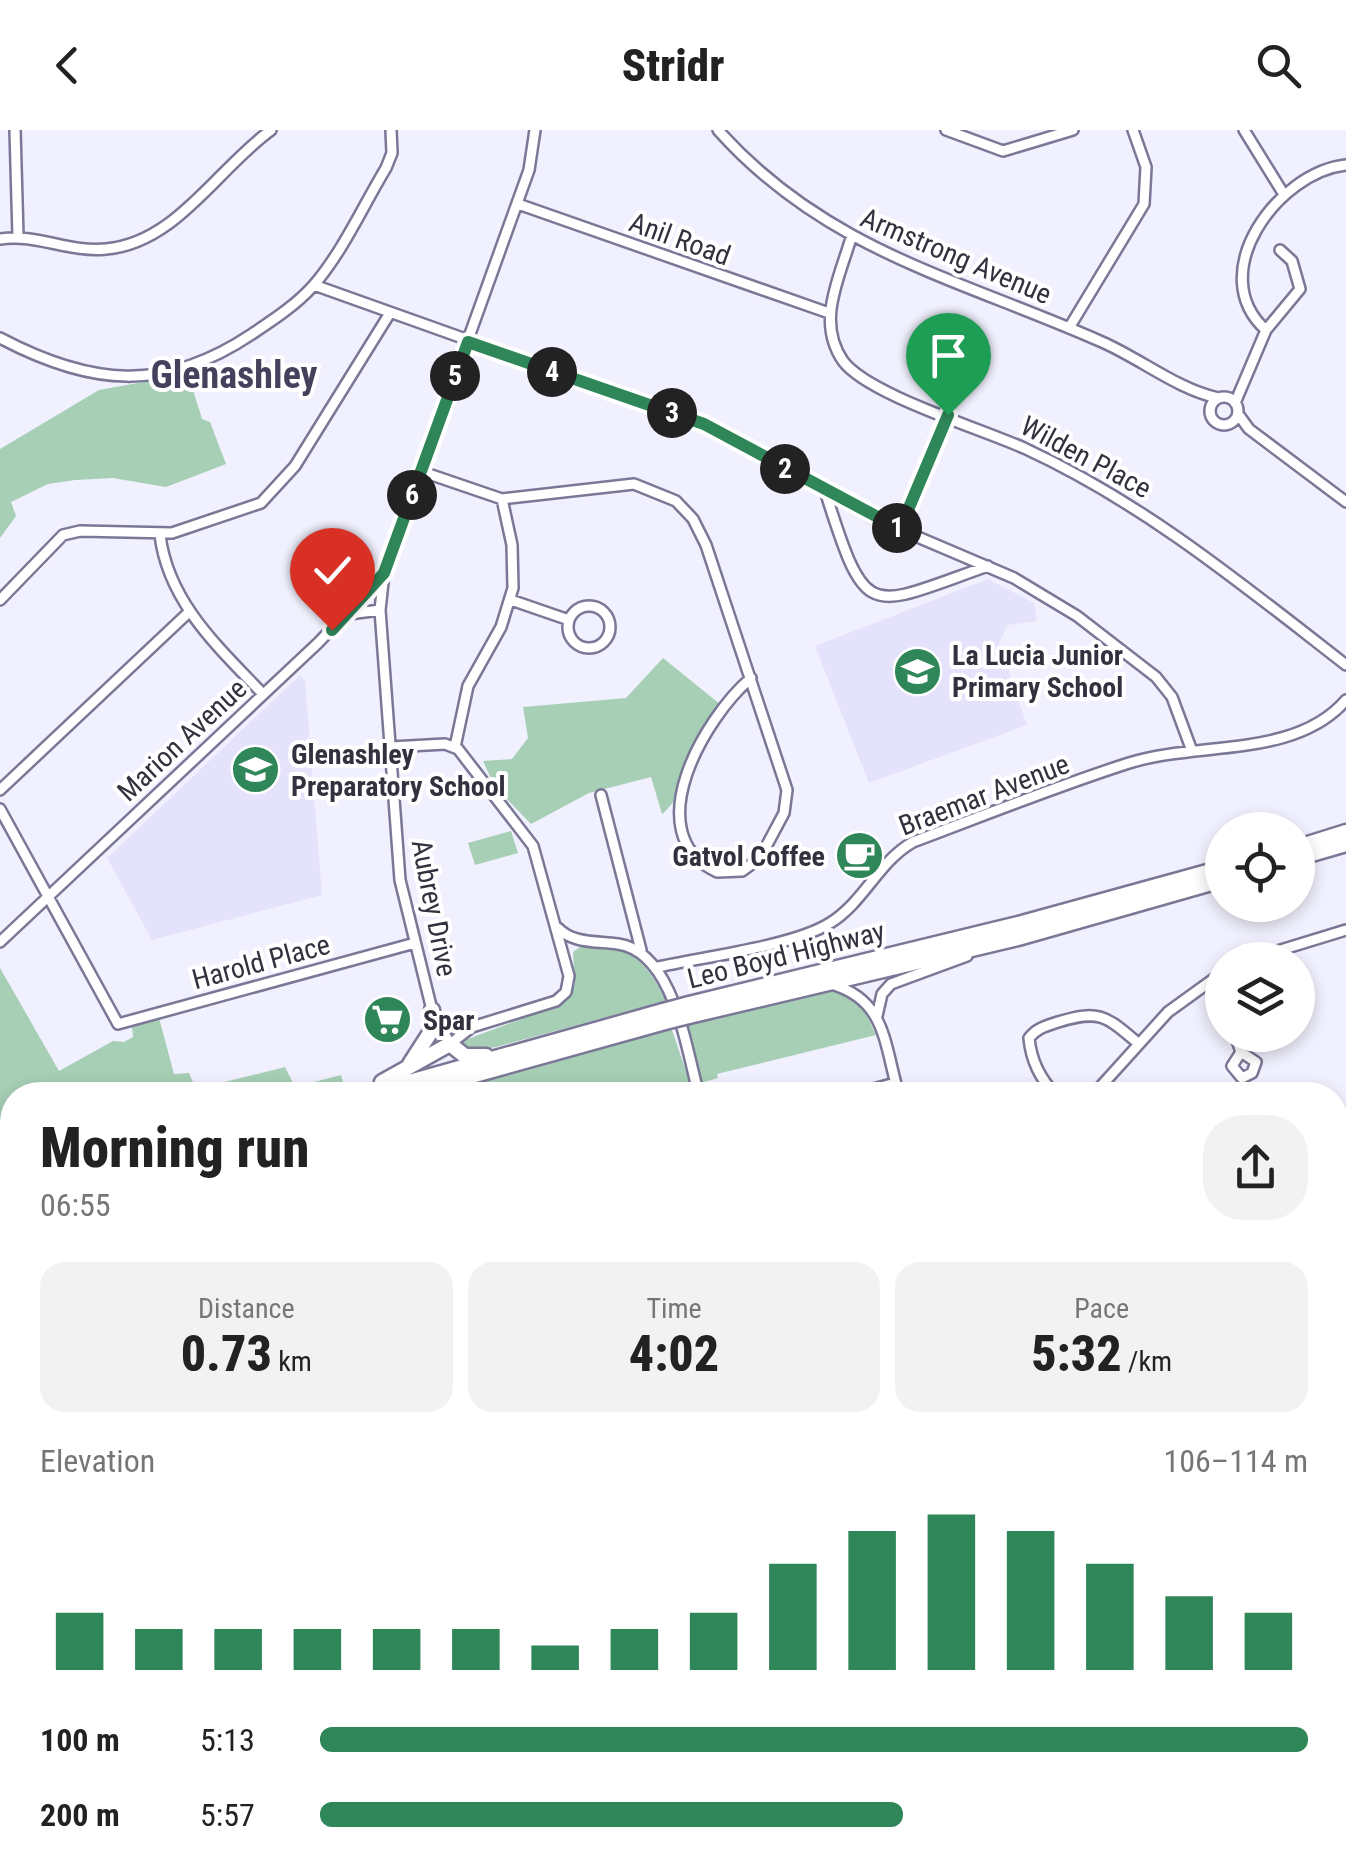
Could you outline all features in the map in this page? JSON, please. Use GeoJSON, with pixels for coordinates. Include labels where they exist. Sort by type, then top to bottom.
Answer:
{"type":"FeatureCollection","features":[{"type":"Feature","properties":{"kind":"highway"},"geometry":{"type":"LineString","coordinates":[[1315,841],[1346,832]]}},
{"type":"Feature","properties":{"kind":"highway"},"geometry":{"type":"LineString","coordinates":[[1315,853],[1346,844]]}},
{"type":"Feature","properties":{"kind":"highway","name":"Leo Boyd Highway"},"geometry":{"type":"LineString","coordinates":[[446,1082],[689,1010],[1205,873]]}},
{"type":"Feature","properties":{"kind":"highway","name":"Leo Boyd Highway"},"geometry":{"type":"LineString","coordinates":[[689,1010],[1018,938],[1205,885]]}},
{"type":"Feature","properties":{"kind":"highway"},"geometry":{"type":"LineString","coordinates":[[389,1079],[424,1047],[435,1017]]}},
{"type":"Feature","properties":{"kind":"highway","name":"Leo Boyd Highway"},"geometry":{"type":"LineString","coordinates":[[408,1082],[664,1017]]}},
{"type":"Feature","properties":{"kind":"highway"},"geometry":{"type":"LineString","coordinates":[[382,1082],[450,1044],[465,1056],[503,1055]]}},
{"type":"Feature","properties":{"kind":"street"},"geometry":{"type":"LineString","coordinates":[[15,130],[18,236]]}},
{"type":"Feature","properties":{"kind":"street"},"geometry":{"type":"LineString","coordinates":[[0,240],[18,236],[87,250],[140,242],[174,220],[238,156],[271,130]]}},
{"type":"Feature","properties":{"kind":"street"},"geometry":{"type":"LineString","coordinates":[[0,338],[46,362],[91,374],[144,376],[179,371],[242,340],[314,285],[386,168],[392,153],[391,130]]}},
{"type":"Feature","properties":{"kind":"street","name":"Marion Avenue"},"geometry":{"type":"LineString","coordinates":[[380,596],[384,573],[530,170],[535,130]]}},
{"type":"Feature","properties":{"kind":"street","name":"Armstrong Avenue"},"geometry":{"type":"LineString","coordinates":[[718,130],[787,196],[852,238],[1069,328],[1197,392],[1227,399]]}},
{"type":"Feature","properties":{"kind":"street"},"geometry":{"type":"LineString","coordinates":[[946,130],[1004,151],[1072,130]]}},
{"type":"Feature","properties":{"kind":"street"},"geometry":{"type":"LineString","coordinates":[[1069,328],[1144,204],[1148,181],[1133,130]]}},
{"type":"Feature","properties":{"kind":"street"},"geometry":{"type":"LineString","coordinates":[[1244,130],[1283,193]]}},
{"type":"Feature","properties":{"kind":"street"},"geometry":{"type":"LineString","coordinates":[[1266,330],[1248,308],[1246,264],[1256,228],[1283,193],[1316,172],[1346,165]]}},
{"type":"Feature","properties":{"kind":"street","name":"Anil Road"},"geometry":{"type":"LineString","coordinates":[[518,204],[829,313]]}},
{"type":"Feature","properties":{"kind":"street"},"geometry":{"type":"LineString","coordinates":[[829,313],[852,238]]}},
{"type":"Feature","properties":{"kind":"street"},"geometry":{"type":"LineString","coordinates":[[1249,429],[1216,422],[1210,411],[1240,388],[1266,330],[1300,288],[1292,261],[1280,250]]}},
{"type":"Feature","properties":{"kind":"street"},"geometry":{"type":"LineString","coordinates":[[314,285],[704,424],[826,494],[988,566],[1073,614],[1156,677],[1177,707],[1192,750]]}},
{"type":"Feature","properties":{"kind":"street","name":"Wilden Place"},"geometry":{"type":"LineString","coordinates":[[829,313],[834,343],[854,373],[1048,458],[1119,496],[1172,530],[1346,665]]}},
{"type":"Feature","properties":{"kind":"street"},"geometry":{"type":"LineString","coordinates":[[0,600],[63,535],[80,531],[160,534],[237,514],[272,493],[294,466],[390,314]]}},
{"type":"Feature","properties":{"kind":"street","name":"Armstrong Avenue"},"geometry":{"type":"LineString","coordinates":[[1197,392],[1210,411]]}},
{"type":"Feature","properties":{"kind":"street"},"geometry":{"type":"LineString","coordinates":[[1227,399],[1249,429],[1346,502]]}},
{"type":"Feature","properties":{"kind":"street"},"geometry":{"type":"LineString","coordinates":[[1230,424],[1238,414]]}},
{"type":"Feature","properties":{"kind":"street"},"geometry":{"type":"LineString","coordinates":[[900,529],[948,415]]}},
{"type":"Feature","properties":{"kind":"street"},"geometry":{"type":"LineString","coordinates":[[420,471],[502,499],[618,483],[643,486],[676,502],[693,519],[706,545],[752,678],[786,782],[786,806],[760,858],[742,871],[717,872],[686,846],[680,822],[680,792],[706,736],[752,678]]}},
{"type":"Feature","properties":{"kind":"street"},"geometry":{"type":"LineString","coordinates":[[826,494],[849,562],[870,592],[899,598],[988,566]]}},
{"type":"Feature","properties":{"kind":"street"},"geometry":{"type":"LineString","coordinates":[[455,746],[468,686],[511,600],[513,557],[502,499]]}},
{"type":"Feature","properties":{"kind":"street"},"geometry":{"type":"LineString","coordinates":[[160,534],[167,565],[189,612],[263,694]]}},
{"type":"Feature","properties":{"kind":"street"},"geometry":{"type":"LineString","coordinates":[[952,579],[963,556]]}},
{"type":"Feature","properties":{"kind":"street","name":"Marion Avenue"},"geometry":{"type":"LineString","coordinates":[[0,942],[347,616],[384,573]]}},
{"type":"Feature","properties":{"kind":"street","name":"Aubrey Drive"},"geometry":{"type":"LineString","coordinates":[[380,596],[398,865],[435,1017],[450,1044]]}},
{"type":"Feature","properties":{"kind":"street"},"geometry":{"type":"LineString","coordinates":[[511,600],[569,620]]}},
{"type":"Feature","properties":{"kind":"street"},"geometry":{"type":"LineString","coordinates":[[580,608],[596,608],[608,618],[609,634],[598,646],[582,647],[570,636],[569,620],[580,608]]}},
{"type":"Feature","properties":{"kind":"street"},"geometry":{"type":"LineString","coordinates":[[347,616],[361,610],[380,610]]}},
{"type":"Feature","properties":{"kind":"street"},"geometry":{"type":"LineString","coordinates":[[0,790],[189,612]]}},
{"type":"Feature","properties":{"kind":"street","name":"Braemar Avenue"},"geometry":{"type":"LineString","coordinates":[[658,967],[820,928],[849,907],[887,861],[913,842],[1131,762],[1292,735],[1327,718],[1346,700]]}},
{"type":"Feature","properties":{"kind":"street"},"geometry":{"type":"LineString","coordinates":[[391,747],[455,746]]}},
{"type":"Feature","properties":{"kind":"street"},"geometry":{"type":"LineString","coordinates":[[450,1044],[472,1027],[556,1001],[568,987],[557,926],[533,846],[455,746]]}},
{"type":"Feature","properties":{"kind":"street"},"geometry":{"type":"LineString","coordinates":[[601,795],[641,950],[658,967],[696,1082]]}},
{"type":"Feature","properties":{"kind":"street"},"geometry":{"type":"LineString","coordinates":[[0,809],[48,898]]}},
{"type":"Feature","properties":{"kind":"street","name":"Harold Place"},"geometry":{"type":"LineString","coordinates":[[48,898],[118,1024],[415,944]]}},
{"type":"Feature","properties":{"kind":"street"},"geometry":{"type":"LineString","coordinates":[[557,926],[566,936],[641,950]]}},
{"type":"Feature","properties":{"kind":"street"},"geometry":{"type":"LineString","coordinates":[[1307,942],[1346,930]]}},
{"type":"Feature","properties":{"kind":"street"},"geometry":{"type":"LineString","coordinates":[[877,1016],[882,994],[903,978],[1018,938]]}},
{"type":"Feature","properties":{"kind":"street"},"geometry":{"type":"LineString","coordinates":[[565,960],[581,939]]}},
{"type":"Feature","properties":{"kind":"street"},"geometry":{"type":"LineString","coordinates":[[823,982],[860,994],[877,1016],[896,1082]]}},
{"type":"Feature","properties":{"kind":"street"},"geometry":{"type":"LineString","coordinates":[[1104,1082],[1177,1004],[1205,985]]}},
{"type":"Feature","properties":{"kind":"street"},"geometry":{"type":"LineString","coordinates":[[1043,1082],[1031,1052],[1030,1038],[1036,1030],[1094,1013],[1111,1020],[1138,1044]]}},
{"type":"Feature","properties":{"kind":"street"},"geometry":{"type":"LineString","coordinates":[[435,1017],[472,1027]]}},
{"type":"Feature","properties":{"kind":"shaded area"},"geometry":{"type":"Polygon","coordinates":[[[188,374],[202,419],[210,422],[226,464],[166,487],[113,478],[48,484],[11,502],[16,516],[0,538],[0,449],[99,390],[188,374]]]}},
{"type":"Feature","properties":{"kind":"shaded area","name":"La Lucia Junior Primary School"},"geometry":{"type":"Polygon","coordinates":[[[988,579],[1034,603],[1037,621],[1008,625],[999,643],[1027,725],[869,783],[815,646],[988,579]]]}},
{"type":"Feature","properties":{"kind":"shaded area"},"geometry":{"type":"Polygon","coordinates":[[[663,658],[726,709],[669,808],[662,814],[651,777],[589,793],[531,824],[495,787],[483,761],[512,759],[528,738],[523,707],[626,698],[663,658]]]}},
{"type":"Feature","properties":{"kind":"shaded area","name":"Glenashley Preparatory School"},"geometry":{"type":"Polygon","coordinates":[[[300,675],[305,681],[322,895],[152,940],[107,858],[300,675]]]}},
{"type":"Feature","properties":{"kind":"shaded area"},"geometry":{"type":"Polygon","coordinates":[[[511,831],[518,853],[475,865],[468,843],[511,831]]]}},
{"type":"Feature","properties":{"kind":"shaded area"},"geometry":{"type":"Polygon","coordinates":[[[583,945],[612,947],[635,958],[652,976],[666,1001],[496,1047],[471,1051],[457,1043],[561,1004],[575,984],[573,952],[583,945]]]}},
{"type":"Feature","properties":{"kind":"shaded area"},"geometry":{"type":"Polygon","coordinates":[[[0,968],[59,1071],[113,1041],[124,1042],[133,1037],[132,1027],[159,1018],[174,1074],[189,1073],[193,1082],[0,1082],[0,968]]]}},
{"type":"Feature","properties":{"kind":"shaded area"},"geometry":{"type":"Polygon","coordinates":[[[834,991],[859,999],[876,1035],[717,1074],[718,1078],[700,1082],[683,1024],[834,991]]]}},
{"type":"Feature","properties":{"kind":"shaded area"},"geometry":{"type":"Polygon","coordinates":[[[671,1027],[690,1082],[473,1082],[671,1027]]]}},
{"type":"Feature","properties":{"kind":"shaded area"},"geometry":{"type":"Polygon","coordinates":[[[285,1067],[292,1082],[224,1082],[285,1067]]]}},
{"type":"Feature","properties":{"kind":"shaded area"},"geometry":{"type":"Polygon","coordinates":[[[341,1075],[343,1082],[314,1082],[341,1075]]]}},
{"type":"Feature","properties":{"kind":"place","name":"La Lucia Junior Primary School"},"geometry":{"type":"Point","coordinates":[917,671]}},
{"type":"Feature","properties":{"kind":"place","name":"Glenashley Preparatory School"},"geometry":{"type":"Point","coordinates":[256,770]}},
{"type":"Feature","properties":{"kind":"place","name":"Gatvol Coffee"},"geometry":{"type":"Point","coordinates":[860,856]}},
{"type":"Feature","properties":{"kind":"place","name":"Spar"},"geometry":{"type":"Point","coordinates":[388,1020]}},
{"type":"Feature","properties":{"kind":"district","name":"Glenashley"},"geometry":{"type":"Point","coordinates":[234,375]}},
{"type":"Feature","properties":{"kind":"route"},"geometry":{"type":"LineString","coordinates":[[332,630],[384,573],[468,342],[704,424],[826,494],[900,529],[948,415]]}}]}
